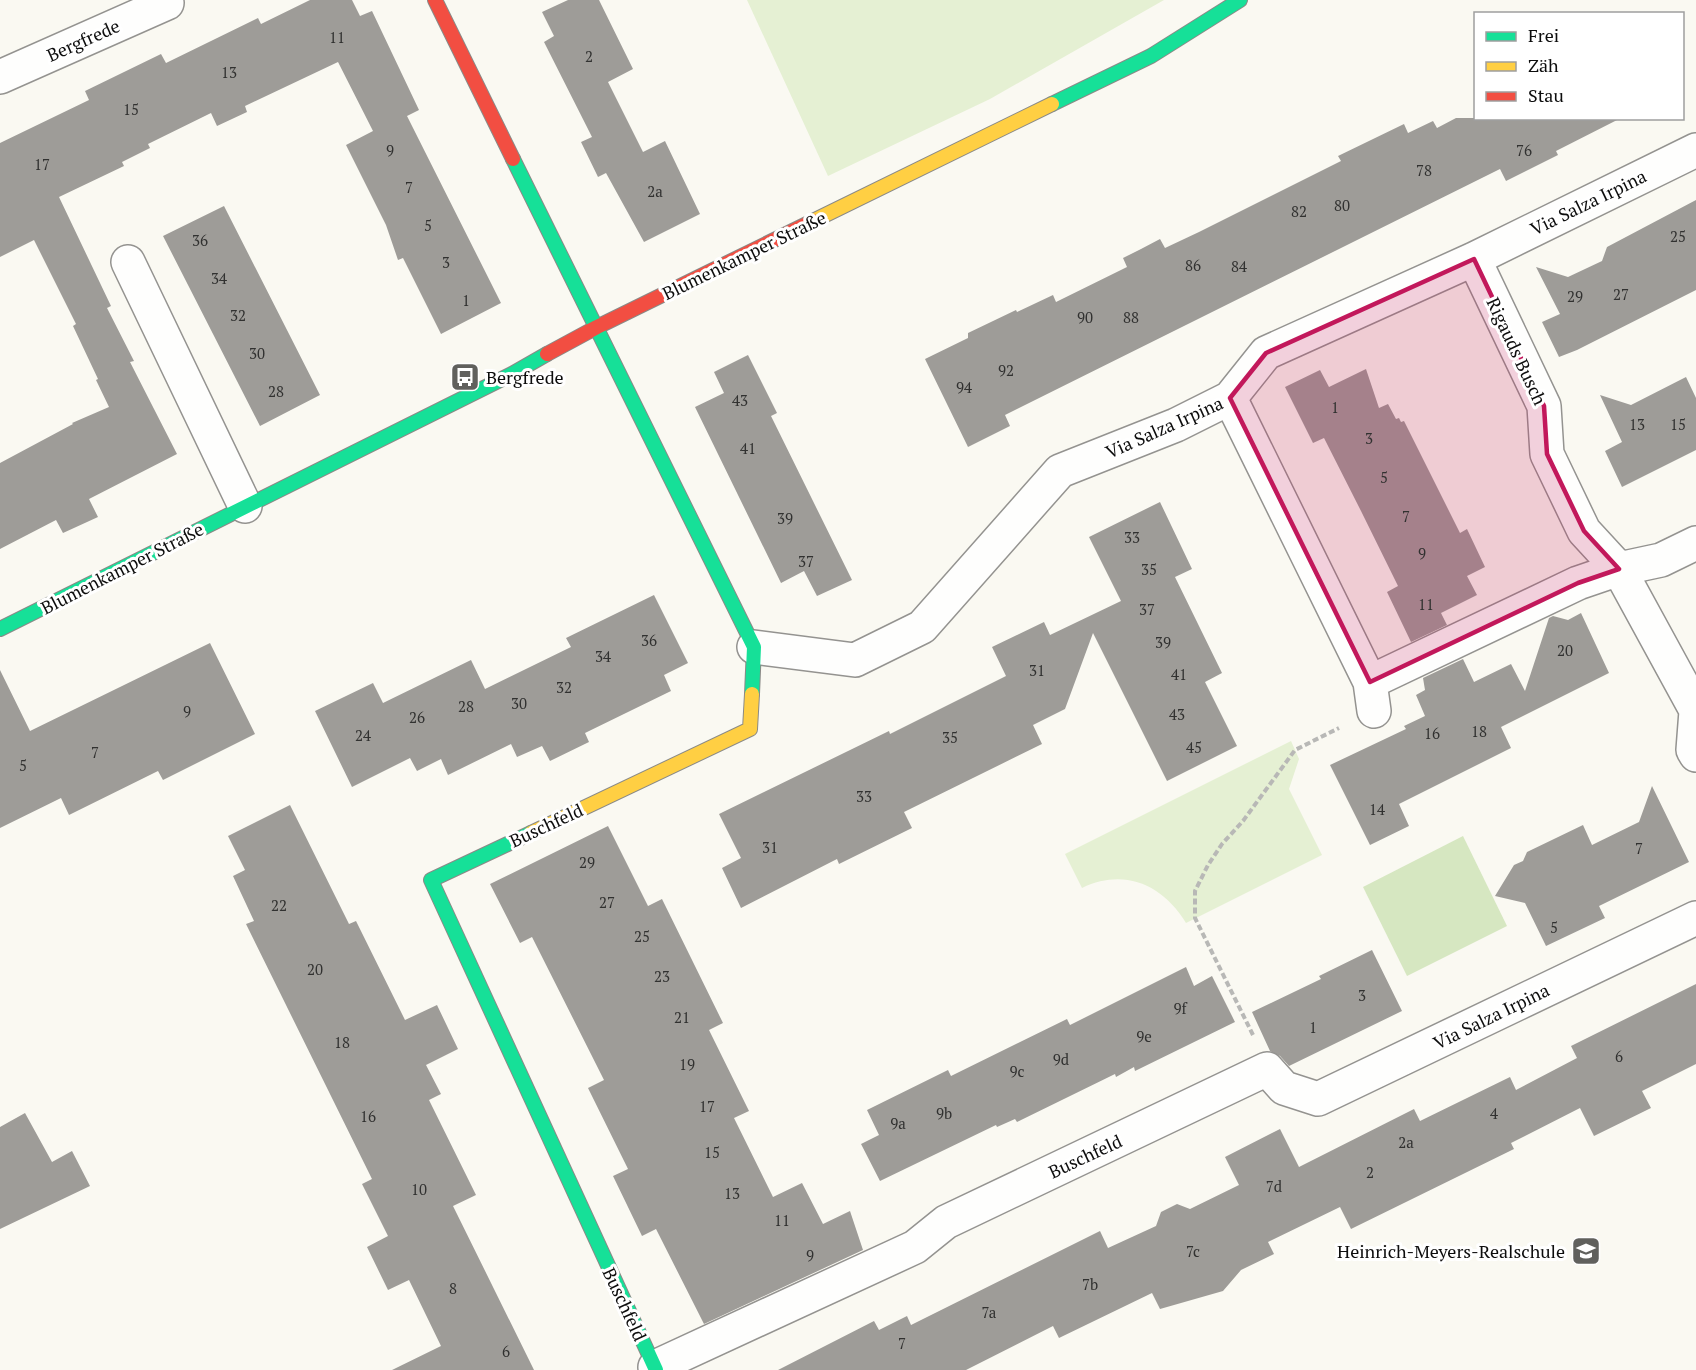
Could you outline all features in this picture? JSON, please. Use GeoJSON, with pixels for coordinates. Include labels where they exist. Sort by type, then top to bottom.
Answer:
{"type":"FeatureCollection","features":[{"type":"Feature","properties":{"kind":"street"},"geometry":{"type":"LineString","coordinates":[[435,0],[597,327]]}},
{"type":"Feature","properties":{"kind":"street","name":"Blumenkamper Straße"},"geometry":{"type":"LineString","coordinates":[[0,629],[512,374],[597,327],[1151,56],[1240,0]]}},
{"type":"Feature","properties":{"kind":"street","name":"Bergfrede"},"geometry":{"type":"LineString","coordinates":[[0,77],[169,1]]}},
{"type":"Feature","properties":{"kind":"street","name":"Via Salza Irpina"},"geometry":{"type":"LineString","coordinates":[[754,647],[855,660],[922,627],[1060,471],[1176,425],[1230,398],[1266,353],[1474,259],[1696,150]]}},
{"type":"Feature","properties":{"kind":"street","name":"Rigauds Busch"},"geometry":{"type":"LineString","coordinates":[[1474,259],[1544,406],[1547,454],[1584,531],[1619,569],[1696,711],[1693,750],[1696,755]]}},
{"type":"Feature","properties":{"kind":"street"},"geometry":{"type":"LineString","coordinates":[[128,262],[245,506]]}},
{"type":"Feature","properties":{"kind":"street","name":"Buschfeld"},"geometry":{"type":"LineString","coordinates":[[597,327],[754,647],[750,729],[431,880],[655,1369],[915,1247],[946,1222],[1276,1078]]}},
{"type":"Feature","properties":{"kind":"street"},"geometry":{"type":"LineString","coordinates":[[1230,398],[1372,696],[1578,583],[1619,569],[1661,560],[1696,543]]}},
{"type":"Feature","properties":{"kind":"street","name":"Via Salza Irpina"},"geometry":{"type":"LineString","coordinates":[[1276,1078],[1318,1099],[1696,918]]}},
{"type":"Feature","properties":{"kind":"path"},"geometry":{"type":"LineString","coordinates":[[1276,1078],[1195,918],[1196,891],[1208,865],[1222,844],[1243,820],[1295,750],[1372,696]]}},
{"type":"Feature","properties":{"kind":"highlighted area"},"geometry":{"type":"Polygon","coordinates":[[[1474,259],[1544,406],[1547,454],[1584,531],[1619,569],[1578,583],[1370,682],[1230,398],[1266,353],[1474,259]]]}},
{"type":"Feature","properties":{"kind":"green space"},"geometry":{"type":"Polygon","coordinates":[[[747,0],[1164,0],[990,99],[828,176],[747,0]]]}},
{"type":"Feature","properties":{"kind":"green space"},"geometry":{"type":"Polygon","coordinates":[[[1291,741],[1299,759],[1289,789],[1322,855],[1186,923],[1166,898],[1141,883],[1113,880],[1098,882],[1082,888],[1065,854],[1291,741]]]}},
{"type":"Feature","properties":{"kind":"green space"},"geometry":{"type":"Polygon","coordinates":[[[1463,836],[1507,926],[1407,976],[1363,887],[1463,836]]]}},
{"type":"Feature","properties":{"kind":"building"},"geometry":{"type":"Polygon","coordinates":[[[310,0],[352,0],[360,16],[372,11],[419,110],[407,116],[501,303],[441,334],[403,258],[398,260],[386,225],[346,145],[373,131],[338,62],[245,106],[247,112],[217,126],[211,113],[148,144],[150,148],[122,162],[124,166],[59,197],[111,306],[107,308],[134,361],[130,362],[177,454],[89,499],[98,517],[63,533],[56,520],[0,549],[0,463],[72,423],[109,407],[73,326],[76,324],[34,240],[0,257],[0,143],[89,100],[85,91],[161,54],[166,63],[258,18],[261,24],[310,0]]]}},
{"type":"Feature","properties":{"kind":"building"},"geometry":{"type":"Polygon","coordinates":[[[568,0],[599,0],[633,69],[608,82],[643,152],[665,141],[700,214],[644,242],[606,173],[598,177],[581,142],[592,137],[544,42],[554,36],[542,12],[568,0]]]}},
{"type":"Feature","properties":{"kind":"building"},"geometry":{"type":"Polygon","coordinates":[[[1456,118],[1617,120],[1556,151],[1558,155],[1506,181],[1500,169],[1005,415],[1010,426],[968,447],[925,359],[968,338],[968,333],[1016,310],[1017,312],[1053,295],[1056,302],[1127,267],[1123,258],[1160,239],[1165,248],[1199,232],[1341,161],[1338,156],[1404,124],[1408,133],[1433,121],[1437,128],[1456,118]]]}},
{"type":"Feature","properties":{"kind":"building"},"geometry":{"type":"Polygon","coordinates":[[[1696,200],[1696,290],[1559,357],[1542,322],[1560,314],[1536,267],[1568,277],[1602,261],[1607,247],[1696,200]]]}},
{"type":"Feature","properties":{"kind":"building"},"geometry":{"type":"Polygon","coordinates":[[[224,206],[320,395],[260,426],[163,236],[224,206]]]}},
{"type":"Feature","properties":{"kind":"building"},"geometry":{"type":"Polygon","coordinates":[[[748,355],[777,413],[771,416],[852,580],[817,596],[804,571],[781,583],[695,407],[724,393],[714,372],[748,355]]]}},
{"type":"Feature","properties":{"kind":"building"},"geometry":{"type":"Polygon","coordinates":[[[1366,369],[1379,408],[1388,404],[1396,419],[1404,421],[1460,533],[1467,529],[1485,567],[1467,576],[1477,595],[1441,613],[1447,625],[1411,642],[1387,592],[1398,586],[1361,511],[1324,438],[1313,443],[1285,387],[1320,370],[1329,387],[1366,369]]]}},
{"type":"Feature","properties":{"kind":"building"},"geometry":{"type":"Polygon","coordinates":[[[1686,377],[1696,398],[1696,450],[1622,487],[1605,451],[1622,442],[1600,395],[1631,405],[1686,377]]]}},
{"type":"Feature","properties":{"kind":"building"},"geometry":{"type":"Polygon","coordinates":[[[1160,502],[1192,569],[1175,577],[1222,673],[1205,682],[1237,746],[1167,781],[1093,633],[1065,709],[1033,725],[1042,744],[904,812],[912,828],[839,864],[837,859],[741,908],[722,868],[741,858],[719,814],[889,731],[890,734],[1006,676],[992,647],[1044,622],[1050,635],[1121,601],[1089,537],[1160,502]]]}},
{"type":"Feature","properties":{"kind":"building"},"geometry":{"type":"Polygon","coordinates":[[[654,595],[688,663],[664,675],[671,691],[585,733],[589,742],[550,761],[542,746],[517,757],[511,744],[448,775],[441,759],[417,771],[410,758],[352,787],[315,711],[373,683],[383,703],[471,660],[485,689],[571,647],[566,638],[654,595]]]}},
{"type":"Feature","properties":{"kind":"building"},"geometry":{"type":"Polygon","coordinates":[[[1581,613],[1609,673],[1501,727],[1511,748],[1399,804],[1409,826],[1370,845],[1330,765],[1406,729],[1404,726],[1425,716],[1416,695],[1425,690],[1423,678],[1463,659],[1474,682],[1511,664],[1525,691],[1549,618],[1553,616],[1568,620],[1581,613]]]}},
{"type":"Feature","properties":{"kind":"building"},"geometry":{"type":"Polygon","coordinates":[[[210,643],[255,734],[163,780],[158,771],[69,815],[61,798],[0,828],[0,670],[30,731],[210,643]]]}},
{"type":"Feature","properties":{"kind":"building"},"geometry":{"type":"Polygon","coordinates":[[[1652,786],[1689,862],[1599,906],[1605,918],[1546,946],[1525,903],[1495,896],[1514,865],[1523,861],[1527,852],[1583,825],[1592,845],[1639,822],[1652,786]]]}},
{"type":"Feature","properties":{"kind":"building"},"geometry":{"type":"Polygon","coordinates":[[[290,805],[349,924],[356,921],[405,1020],[437,1005],[458,1049],[426,1065],[441,1094],[429,1100],[476,1195],[453,1206],[534,1370],[392,1370],[441,1346],[409,1280],[388,1290],[367,1247],[388,1236],[362,1184],[372,1179],[246,924],[254,921],[233,876],[245,870],[228,836],[290,805]]]}},
{"type":"Feature","properties":{"kind":"building"},"geometry":{"type":"Polygon","coordinates":[[[608,826],[648,906],[662,899],[723,1023],[709,1030],[749,1111],[734,1118],[773,1197],[802,1183],[823,1224],[850,1211],[863,1250],[704,1324],[656,1229],[642,1236],[613,1176],[628,1169],[588,1088],[604,1080],[532,937],[520,943],[490,884],[608,826]]]}},
{"type":"Feature","properties":{"kind":"building"},"geometry":{"type":"Polygon","coordinates":[[[1372,950],[1402,1011],[1289,1066],[1280,1056],[1270,1051],[1252,1012],[1321,979],[1319,976],[1372,950]]]}},
{"type":"Feature","properties":{"kind":"building"},"geometry":{"type":"Polygon","coordinates":[[[1186,967],[1194,986],[1212,976],[1235,1022],[1135,1071],[1134,1067],[1116,1077],[1115,1074],[1017,1122],[1015,1119],[997,1127],[996,1125],[880,1181],[861,1144],[879,1135],[867,1110],[948,1070],[951,1076],[1067,1019],[1070,1025],[1186,967]]]}},
{"type":"Feature","properties":{"kind":"building"},"geometry":{"type":"Polygon","coordinates":[[[1696,984],[1696,1064],[1642,1091],[1651,1108],[1594,1136],[1580,1108],[1511,1143],[1514,1149],[1351,1229],[1340,1207],[1268,1242],[1274,1254],[1241,1270],[1223,1291],[1160,1309],[1152,1293],[1059,1338],[1053,1326],[966,1370],[778,1370],[874,1321],[879,1330],[907,1316],[911,1325],[1100,1231],[1108,1248],[1156,1226],[1161,1212],[1177,1204],[1190,1209],[1239,1185],[1225,1157],[1280,1129],[1299,1167],[1414,1109],[1420,1121],[1510,1077],[1516,1090],[1577,1058],[1571,1046],[1696,984]]]}},
{"type":"Feature","properties":{"kind":"building"},"geometry":{"type":"Polygon","coordinates":[[[25,1113],[52,1162],[72,1151],[90,1186],[0,1229],[0,1127],[25,1113]]]}},
{"type":"Feature","properties":{"kind":"traffic: fast"},"geometry":{"type":"LineString","coordinates":[[1052,104],[1151,56],[1240,0]]}},
{"type":"Feature","properties":{"kind":"traffic: fast"},"geometry":{"type":"LineString","coordinates":[[513,159],[754,647],[752,694]]}},
{"type":"Feature","properties":{"kind":"traffic: fast"},"geometry":{"type":"LineString","coordinates":[[0,629],[512,374],[547,354]]}},
{"type":"Feature","properties":{"kind":"traffic: fast"},"geometry":{"type":"LineString","coordinates":[[531,833],[431,880],[656,1370]]}},
{"type":"Feature","properties":{"kind":"traffic: slow"},"geometry":{"type":"LineString","coordinates":[[813,221],[1052,104]]}},
{"type":"Feature","properties":{"kind":"traffic: slow"},"geometry":{"type":"LineString","coordinates":[[531,833],[750,729],[752,694]]}},
{"type":"Feature","properties":{"kind":"traffic: jam"},"geometry":{"type":"LineString","coordinates":[[435,0],[513,159]]}},
{"type":"Feature","properties":{"kind":"traffic: jam"},"geometry":{"type":"LineString","coordinates":[[547,354],[813,221]]}},
{"type":"Feature","properties":{"kind":"place","name":"Bergfrede"},"geometry":{"type":"Point","coordinates":[465,377]}},
{"type":"Feature","properties":{"kind":"place","name":"Heinrich-Meyers-Realschule"},"geometry":{"type":"Point","coordinates":[1586,1251]}}]}
